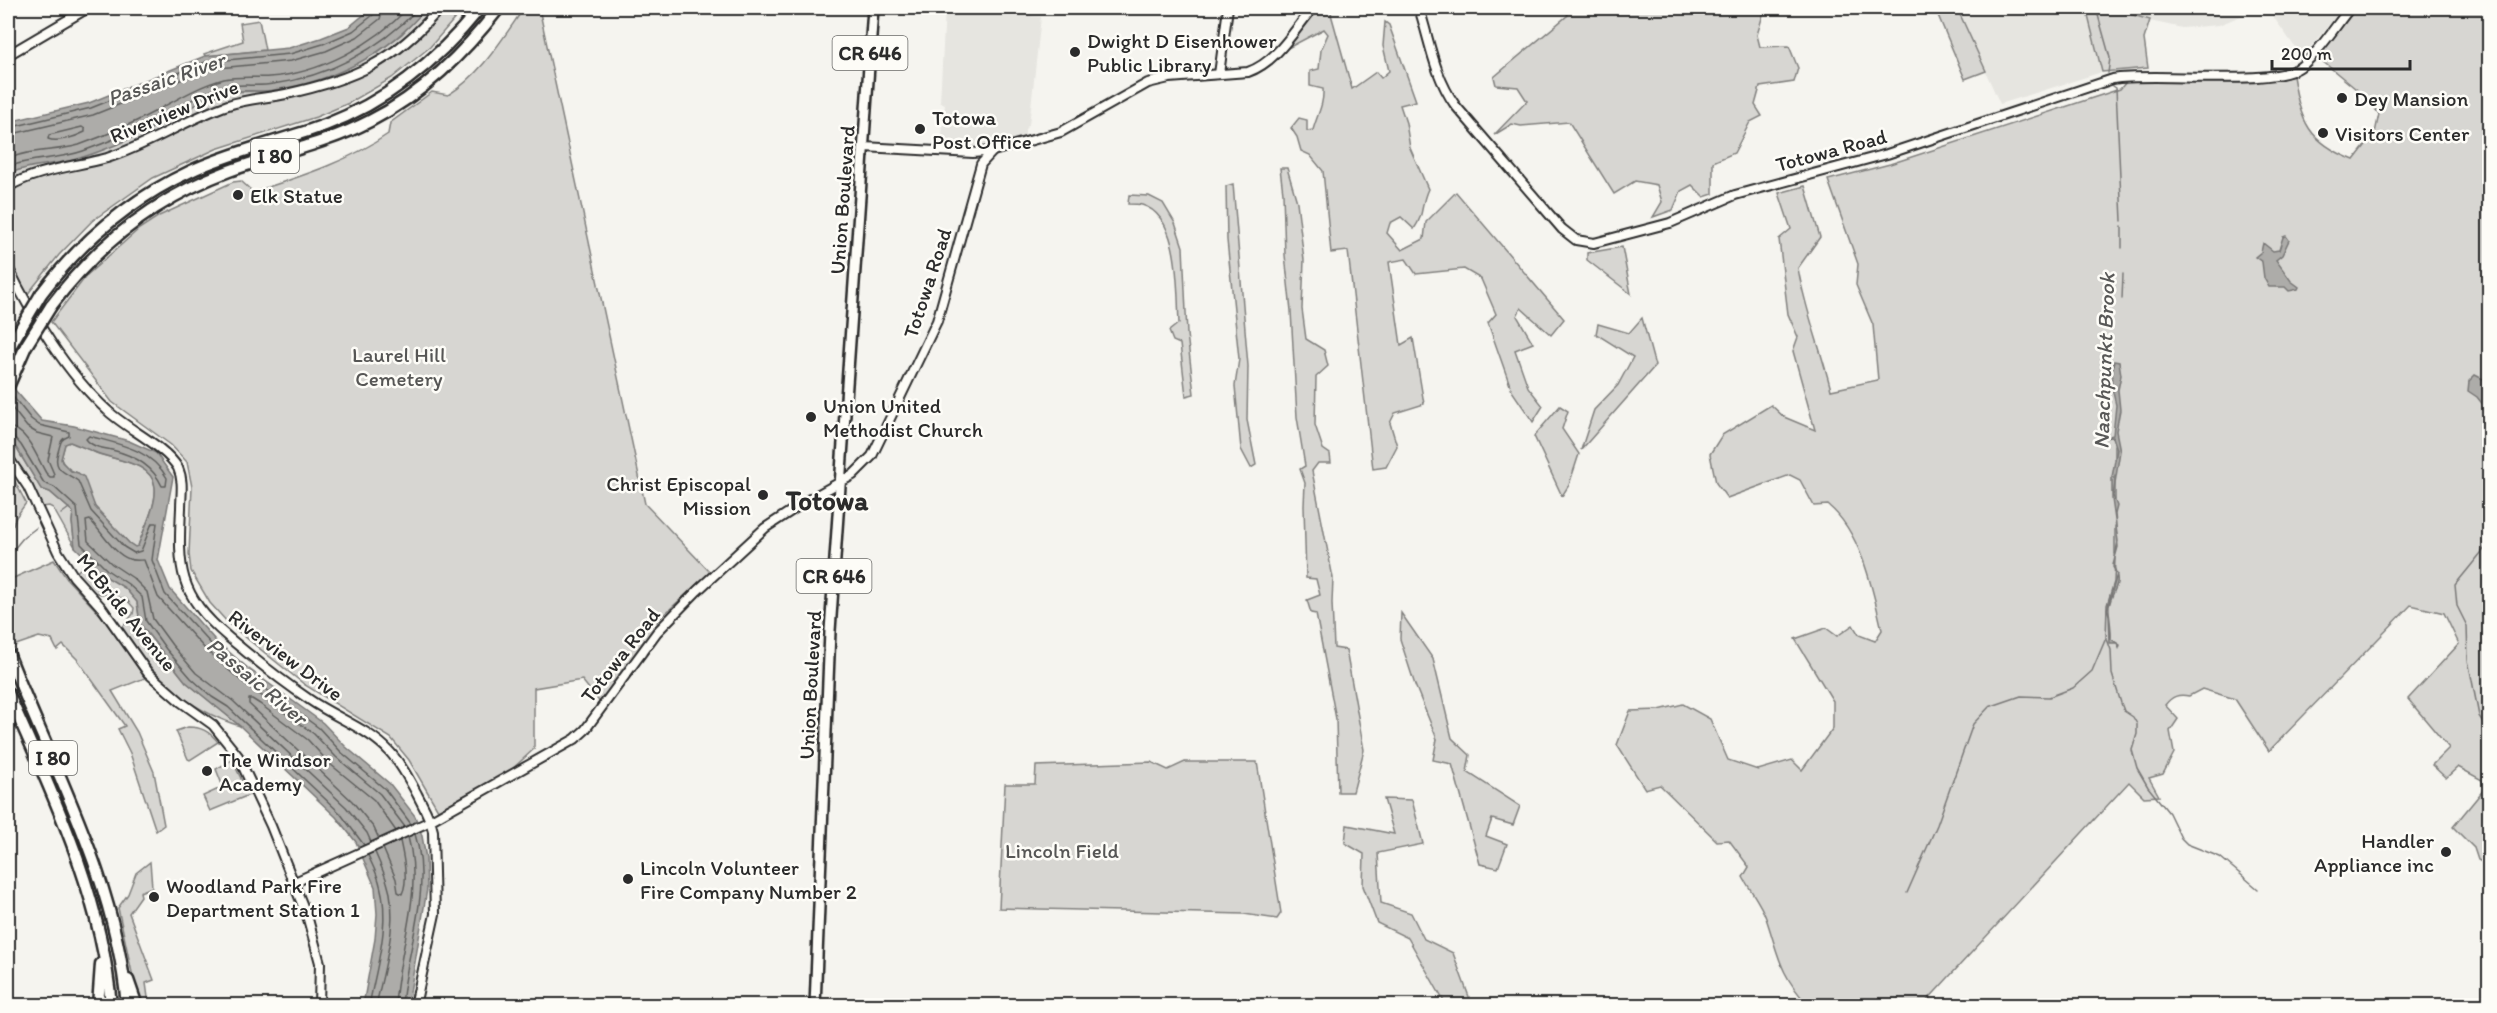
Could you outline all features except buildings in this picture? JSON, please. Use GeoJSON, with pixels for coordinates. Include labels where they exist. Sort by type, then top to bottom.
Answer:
{"type":"FeatureCollection","features":[{"type":"Feature","properties":{"kind":"highway","name":"I 80"},"geometry":{"type":"LineString","coordinates":[[8,350],[41,294],[82,246],[134,203],[177,177],[208,164],[326,124],[370,104],[425,66],[480,8]]}},
{"type":"Feature","properties":{"kind":"highway","name":"I 80"},"geometry":{"type":"LineString","coordinates":[[8,387],[26,346],[51,306],[78,272],[133,222],[161,204],[213,178],[354,129],[413,95],[452,62],[499,8]]}},
{"type":"Feature","properties":{"kind":"highway","name":"I 80"},"geometry":{"type":"LineString","coordinates":[[8,653],[90,848],[109,909],[121,963],[127,1005]]}},
{"type":"Feature","properties":{"kind":"highway","name":"I 80"},"geometry":{"type":"LineString","coordinates":[[8,693],[68,834],[84,882],[102,948],[111,1005]]}},
{"type":"Feature","properties":{"kind":"highway"},"geometry":{"type":"LineString","coordinates":[[98,1005],[102,948]]}},
{"type":"Feature","properties":{"kind":"highway"},"geometry":{"type":"LineString","coordinates":[[121,963],[136,1005]]}},
{"type":"Feature","properties":{"kind":"main road"},"geometry":{"type":"LineString","coordinates":[[8,54],[88,8]]}},
{"type":"Feature","properties":{"kind":"main road","name":"Riverview Drive"},"geometry":{"type":"LineString","coordinates":[[8,188],[34,175],[128,151],[230,104],[286,94],[360,73],[408,42],[440,8]]}},
{"type":"Feature","properties":{"kind":"main road","name":"Union Boulevard"},"geometry":{"type":"LineString","coordinates":[[815,1005],[830,643],[873,8]]}},
{"type":"Feature","properties":{"kind":"main road"},"geometry":{"type":"LineString","coordinates":[[1219,74],[1228,8]]}},
{"type":"Feature","properties":{"kind":"main road"},"geometry":{"type":"LineString","coordinates":[[864,147],[993,152],[1061,132],[1148,83],[1168,78],[1248,72],[1264,64],[1313,8]]}},
{"type":"Feature","properties":{"kind":"main road","name":"Totowa Road"},"geometry":{"type":"LineString","coordinates":[[1419,8],[1443,89],[1562,229],[1576,240],[1594,243],[1670,223],[1762,186],[1817,174],[1887,154],[2113,79],[2140,76],[2287,74],[2306,62],[2350,8]]}},
{"type":"Feature","properties":{"kind":"main road","name":"Totowa Road"},"geometry":{"type":"LineString","coordinates":[[295,882],[425,823],[575,739],[592,721],[657,632],[697,591],[770,525],[853,475],[872,456],[941,311],[981,164],[993,152]]}},
{"type":"Feature","properties":{"kind":"main road","name":"Riverview Drive"},"geometry":{"type":"LineString","coordinates":[[8,267],[24,300],[46,334],[92,395],[109,412],[165,454],[177,467],[182,485],[179,547],[181,571],[186,585],[201,608],[226,635],[294,689],[383,745],[404,771],[425,823]]}},
{"type":"Feature","properties":{"kind":"main road","name":"McBride Avenue"},"geometry":{"type":"LineString","coordinates":[[8,457],[28,487],[58,552],[74,578],[102,608],[148,673],[181,702],[213,725],[238,756],[295,882],[318,953],[320,1005]]}},
{"type":"Feature","properties":{"kind":"main road"},"geometry":{"type":"LineString","coordinates":[[415,1005],[435,914],[435,880],[425,823]]}},
{"type":"Feature","properties":{"kind":"shaded area"},"geometry":{"type":"Polygon","coordinates":[[[1957,8],[2260,8],[2219,25],[2182,28],[2150,21],[2144,39],[2148,68],[2102,72],[2000,104],[1957,8]]]}},
{"type":"Feature","properties":{"kind":"shaded area"},"geometry":{"type":"Polygon","coordinates":[[[2267,8],[2343,8],[2302,57],[2267,8]]]}},
{"type":"Feature","properties":{"kind":"shaded area"},"geometry":{"type":"Polygon","coordinates":[[[945,9],[990,9],[993,13],[1041,17],[1029,125],[1025,129],[1025,138],[1022,140],[995,146],[941,146],[945,104],[940,102],[945,9]]]}},
{"type":"Feature","properties":{"kind":"green space"},"geometry":{"type":"Polygon","coordinates":[[[426,8],[464,8],[430,47],[392,78],[349,103],[316,117],[216,149],[153,178],[92,221],[59,255],[26,296],[8,258],[8,174],[32,165],[56,163],[151,129],[191,106],[228,92],[271,91],[293,87],[338,73],[378,52],[402,34],[426,8]]]}},
{"type":"Feature","properties":{"kind":"green space","name":"Laurel Hill Cemetery"},"geometry":{"type":"Polygon","coordinates":[[[524,8],[539,8],[645,504],[710,572],[657,621],[660,625],[602,705],[582,680],[534,688],[534,749],[510,771],[438,810],[409,760],[391,738],[305,685],[229,624],[210,603],[191,571],[189,554],[192,487],[187,462],[171,445],[112,402],[51,322],[87,275],[139,229],[159,216],[233,182],[241,181],[253,192],[323,168],[356,153],[388,134],[390,123],[432,92],[448,95],[481,67],[524,8]]]}},
{"type":"Feature","properties":{"kind":"green space"},"geometry":{"type":"Polygon","coordinates":[[[1319,8],[1334,8],[1331,14],[1352,89],[1376,72],[1381,78],[1389,71],[1383,46],[1385,22],[1389,25],[1416,101],[1400,105],[1410,148],[1428,189],[1420,218],[1414,229],[1401,217],[1390,223],[1387,233],[1402,250],[1424,239],[1426,222],[1456,192],[1564,319],[1551,335],[1521,308],[1517,316],[1533,343],[1515,350],[1528,387],[1543,406],[1533,422],[1512,391],[1488,323],[1496,314],[1481,279],[1464,269],[1416,274],[1406,259],[1389,262],[1401,345],[1413,338],[1424,404],[1395,413],[1390,423],[1397,446],[1386,467],[1373,469],[1348,251],[1331,253],[1323,171],[1310,155],[1301,151],[1297,137],[1291,128],[1299,118],[1307,120],[1307,131],[1313,130],[1321,105],[1323,89],[1310,86],[1310,71],[1319,69],[1321,50],[1328,34],[1324,29],[1288,48],[1287,46],[1319,8]]]}},
{"type":"Feature","properties":{"kind":"green space"},"geometry":{"type":"Polygon","coordinates":[[[1563,8],[1765,8],[1757,35],[1760,47],[1789,46],[1798,68],[1794,82],[1760,87],[1755,105],[1762,116],[1750,122],[1734,153],[1713,162],[1713,194],[1704,197],[1692,185],[1681,191],[1673,210],[1653,217],[1662,202],[1657,185],[1635,181],[1614,194],[1569,122],[1521,126],[1512,124],[1494,135],[1527,101],[1518,87],[1496,85],[1494,77],[1568,15],[1563,8]]]}},
{"type":"Feature","properties":{"kind":"green space"},"geometry":{"type":"Polygon","coordinates":[[[1935,8],[1957,8],[1986,71],[1965,79],[1935,8]]]}},
{"type":"Feature","properties":{"kind":"green space"},"geometry":{"type":"Polygon","coordinates":[[[2086,8],[2120,8],[2123,12],[2150,20],[2144,39],[2148,68],[2102,72],[2086,8]]]}},
{"type":"Feature","properties":{"kind":"green space"},"geometry":{"type":"Polygon","coordinates":[[[2356,8],[2489,8],[2489,866],[2478,860],[2474,848],[2453,827],[2485,788],[2482,780],[2458,767],[2446,778],[2432,765],[2449,748],[2408,699],[2459,644],[2444,613],[2411,605],[2269,751],[2235,699],[2202,689],[2189,696],[2178,696],[2170,700],[2165,705],[2178,719],[2170,731],[2174,753],[2163,774],[2149,778],[2159,796],[2144,797],[2129,782],[1923,1005],[1808,1005],[1785,973],[1764,913],[1743,877],[1749,867],[1729,840],[1717,841],[1660,785],[1645,789],[1617,745],[1630,711],[1659,710],[1683,704],[1710,719],[1728,760],[1758,770],[1792,760],[1802,770],[1833,728],[1833,701],[1795,639],[1826,628],[1837,636],[1853,625],[1859,635],[1875,641],[1882,630],[1864,563],[1849,530],[1828,505],[1814,506],[1800,480],[1790,475],[1727,498],[1716,483],[1710,454],[1722,435],[1771,405],[1784,417],[1815,430],[1793,351],[1798,337],[1788,314],[1779,239],[1791,229],[1779,193],[1805,186],[1820,237],[1798,268],[1831,390],[1878,380],[1873,325],[1856,285],[1858,264],[1828,180],[1890,164],[2120,89],[2127,81],[2139,80],[2278,80],[2293,76],[2299,106],[2309,128],[2326,146],[2354,160],[2375,133],[2379,114],[2367,98],[2316,56],[2356,8]]]}},
{"type":"Feature","properties":{"kind":"green space"},"geometry":{"type":"Polygon","coordinates":[[[259,20],[265,50],[205,56],[204,54],[243,41],[240,23],[259,20]]]}},
{"type":"Feature","properties":{"kind":"green space"},"geometry":{"type":"Polygon","coordinates":[[[1280,168],[1287,168],[1297,202],[1304,260],[1302,309],[1306,339],[1324,350],[1328,366],[1316,377],[1315,425],[1323,449],[1330,454],[1331,463],[1318,463],[1312,471],[1333,578],[1334,648],[1346,650],[1364,750],[1353,792],[1338,792],[1336,719],[1316,614],[1311,613],[1307,600],[1320,595],[1316,579],[1306,578],[1305,483],[1300,469],[1305,466],[1297,417],[1280,168]]]}},
{"type":"Feature","properties":{"kind":"green space"},"geometry":{"type":"Polygon","coordinates":[[[1233,184],[1248,366],[1247,420],[1256,465],[1251,468],[1241,449],[1235,386],[1239,359],[1227,240],[1226,186],[1233,184]]]}},
{"type":"Feature","properties":{"kind":"green space"},"geometry":{"type":"Polygon","coordinates":[[[1129,195],[1149,196],[1163,203],[1175,223],[1183,247],[1187,334],[1194,394],[1186,396],[1180,344],[1173,341],[1169,331],[1179,323],[1177,275],[1170,239],[1164,224],[1155,212],[1142,205],[1128,204],[1129,195]]]}},
{"type":"Feature","properties":{"kind":"green space"},"geometry":{"type":"Polygon","coordinates":[[[1622,247],[1631,294],[1587,260],[1587,253],[1622,247]]]}},
{"type":"Feature","properties":{"kind":"green space"},"geometry":{"type":"Polygon","coordinates":[[[1642,318],[1655,366],[1581,450],[1594,410],[1618,385],[1633,357],[1596,334],[1598,324],[1629,333],[1642,318]]]}},
{"type":"Feature","properties":{"kind":"green space"},"geometry":{"type":"Polygon","coordinates":[[[1560,406],[1568,411],[1562,429],[1579,454],[1569,485],[1562,496],[1534,436],[1560,406]]]}},
{"type":"Feature","properties":{"kind":"green space"},"geometry":{"type":"Polygon","coordinates":[[[8,438],[41,489],[50,492],[73,512],[75,547],[53,508],[42,507],[23,470],[8,450],[8,438]]]}},
{"type":"Feature","properties":{"kind":"green space"},"geometry":{"type":"Polygon","coordinates":[[[70,442],[96,453],[131,463],[147,472],[152,478],[155,486],[154,501],[138,546],[135,547],[129,543],[95,507],[78,473],[62,462],[65,444],[70,442]]]}},
{"type":"Feature","properties":{"kind":"green space"},"geometry":{"type":"Polygon","coordinates":[[[8,468],[26,503],[16,517],[8,537],[8,468]]]}},
{"type":"Feature","properties":{"kind":"green space"},"geometry":{"type":"Polygon","coordinates":[[[8,557],[9,580],[54,560],[67,579],[106,621],[145,678],[112,691],[137,732],[154,772],[164,825],[156,831],[130,753],[118,729],[125,726],[77,659],[63,645],[57,650],[52,640],[39,637],[13,646],[8,627],[8,557]]]}},
{"type":"Feature","properties":{"kind":"green space"},"geometry":{"type":"Polygon","coordinates":[[[88,560],[103,575],[125,588],[137,602],[140,624],[186,682],[240,726],[220,719],[187,700],[145,661],[121,629],[133,614],[134,608],[126,599],[92,592],[76,573],[88,560]]]}},
{"type":"Feature","properties":{"kind":"green space"},"geometry":{"type":"Polygon","coordinates":[[[1401,613],[1433,659],[1452,738],[1470,755],[1467,772],[1520,806],[1513,825],[1492,819],[1486,836],[1507,844],[1498,868],[1480,864],[1452,764],[1433,760],[1437,739],[1415,685],[1400,639],[1401,613]]]}},
{"type":"Feature","properties":{"kind":"green space"},"geometry":{"type":"Polygon","coordinates":[[[188,727],[204,730],[218,742],[190,760],[188,759],[176,731],[188,727]]]}},
{"type":"Feature","properties":{"kind":"green space"},"geometry":{"type":"Polygon","coordinates":[[[232,760],[249,795],[210,811],[203,796],[223,787],[216,769],[232,760]]]}},
{"type":"Feature","properties":{"kind":"green space","name":"Lincoln Field"},"geometry":{"type":"Polygon","coordinates":[[[1151,762],[1168,770],[1185,762],[1257,762],[1281,913],[1277,919],[1244,914],[999,908],[1005,784],[1035,784],[1036,766],[1151,762]]]}},
{"type":"Feature","properties":{"kind":"green space"},"geometry":{"type":"Polygon","coordinates":[[[1384,799],[1412,800],[1423,844],[1378,853],[1381,903],[1411,913],[1424,939],[1453,953],[1472,1005],[1446,1005],[1408,938],[1377,923],[1363,886],[1364,854],[1345,843],[1347,825],[1394,834],[1384,799]]]}},
{"type":"Feature","properties":{"kind":"green space"},"geometry":{"type":"Polygon","coordinates":[[[150,862],[152,887],[140,892],[141,896],[129,913],[154,980],[146,983],[149,1005],[139,1005],[118,908],[128,894],[136,873],[150,862]]]}},
{"type":"Feature","properties":{"kind":"water","name":"Passaic River"},"geometry":{"type":"Polygon","coordinates":[[[372,8],[426,8],[395,39],[377,52],[338,73],[274,90],[224,93],[100,151],[74,160],[26,168],[8,174],[8,122],[89,103],[205,56],[289,48],[321,38],[349,27],[372,8]]]}},
{"type":"Feature","properties":{"kind":"water"},"geometry":{"type":"Polygon","coordinates":[[[2286,236],[2289,240],[2282,255],[2276,260],[2291,281],[2299,287],[2289,291],[2285,287],[2269,287],[2264,278],[2262,262],[2255,257],[2261,252],[2263,243],[2273,251],[2279,250],[2283,237],[2286,236]]]}},
{"type":"Feature","properties":{"kind":"water"},"geometry":{"type":"Polygon","coordinates":[[[2114,361],[2119,362],[2121,375],[2118,390],[2120,410],[2116,431],[2120,451],[2113,496],[2117,506],[2116,530],[2112,499],[2112,477],[2117,449],[2113,437],[2102,438],[2113,435],[2116,405],[2111,384],[2114,361]]]}},
{"type":"Feature","properties":{"kind":"water"},"geometry":{"type":"Polygon","coordinates":[[[2475,375],[2489,382],[2489,412],[2477,397],[2468,391],[2469,381],[2475,375]]]}},
{"type":"Feature","properties":{"kind":"water","name":"Passaic River"},"geometry":{"type":"Polygon","coordinates":[[[8,382],[42,421],[74,426],[129,441],[156,453],[173,477],[158,560],[170,589],[215,640],[249,669],[323,723],[346,747],[390,784],[415,816],[426,858],[427,889],[408,1005],[363,1005],[375,939],[377,914],[375,887],[356,842],[336,817],[240,726],[186,682],[140,624],[137,602],[125,588],[103,575],[75,547],[73,512],[50,492],[41,489],[8,438],[8,382]],[[70,442],[65,444],[62,462],[71,471],[84,477],[95,507],[129,543],[135,547],[138,546],[154,501],[155,487],[152,479],[140,467],[70,442]]]}},
{"type":"Feature","properties":{"kind":"water"},"geometry":{"type":"Polygon","coordinates":[[[2117,575],[2109,608],[2111,639],[2117,643],[2110,643],[2107,609],[2117,575]]]}},
{"type":"Feature","properties":{"kind":"waterway","name":"Naachpunkt Brook"},"geometry":{"type":"LineString","coordinates":[[2096,8],[2110,58],[2108,73]]}},
{"type":"Feature","properties":{"kind":"waterway","name":"Naachpunkt Brook"},"geometry":{"type":"LineString","coordinates":[[2113,86],[2116,88],[2122,221]]}},
{"type":"Feature","properties":{"kind":"waterway","name":"Naachpunkt Brook"},"geometry":{"type":"LineString","coordinates":[[2122,226],[2122,248]]}},
{"type":"Feature","properties":{"kind":"waterway","name":"Naachpunkt Brook"},"geometry":{"type":"LineString","coordinates":[[2122,299],[2123,274]]}},
{"type":"Feature","properties":{"kind":"waterway","name":"Naachpunkt Brook"},"geometry":{"type":"LineString","coordinates":[[2115,445],[2115,458]]}},
{"type":"Feature","properties":{"kind":"waterway","name":"Naachpunkt Brook"},"geometry":{"type":"LineString","coordinates":[[2115,475],[2115,500]]}},
{"type":"Feature","properties":{"kind":"waterway"},"geometry":{"type":"LineString","coordinates":[[61,514],[69,508]]}},
{"type":"Feature","properties":{"kind":"waterway","name":"Naachpunkt Brook"},"geometry":{"type":"LineString","coordinates":[[2115,526],[2115,554]]}},
{"type":"Feature","properties":{"kind":"waterway"},"geometry":{"type":"LineString","coordinates":[[8,556],[23,538],[36,528]]}},
{"type":"Feature","properties":{"kind":"waterway"},"geometry":{"type":"LineString","coordinates":[[2490,542],[2455,585],[2457,606],[2467,626],[2468,660],[2479,716],[2490,733]]}},
{"type":"Feature","properties":{"kind":"waterway","name":"Naachpunkt Brook"},"geometry":{"type":"LineString","coordinates":[[1907,893],[1937,825],[1973,724],[1989,707],[2021,696],[2049,697],[2073,688],[2092,671],[2106,638],[2107,605],[2114,582],[2115,559]]}},
{"type":"Feature","properties":{"kind":"waterway","name":"Naachpunkt Brook"},"geometry":{"type":"LineString","coordinates":[[2107,639],[2111,650],[2112,674],[2121,703],[2124,711],[2133,717],[2137,724],[2137,734],[2132,750],[2137,768],[2148,787],[2169,813],[2181,838],[2187,844],[2220,857],[2258,889]]}},
{"type":"Feature","properties":{"kind":"place","name":"Dwight D Eisenhower Public Library"},"geometry":{"type":"Point","coordinates":[1075,52]}},
{"type":"Feature","properties":{"kind":"place","name":"Dey Mansion"},"geometry":{"type":"Point","coordinates":[2342,98]}},
{"type":"Feature","properties":{"kind":"place","name":"Totowa Post Office"},"geometry":{"type":"Point","coordinates":[920,129]}},
{"type":"Feature","properties":{"kind":"place","name":"Visitors Center"},"geometry":{"type":"Point","coordinates":[2323,133]}},
{"type":"Feature","properties":{"kind":"place","name":"Elk Statue"},"geometry":{"type":"Point","coordinates":[238,195]}},
{"type":"Feature","properties":{"kind":"place","name":"Union United Methodist Church"},"geometry":{"type":"Point","coordinates":[811,417]}},
{"type":"Feature","properties":{"kind":"place","name":"Christ Episcopal Mission"},"geometry":{"type":"Point","coordinates":[763,495]}},
{"type":"Feature","properties":{"kind":"place","name":"The Windsor Academy"},"geometry":{"type":"Point","coordinates":[207,771]}},
{"type":"Feature","properties":{"kind":"place","name":"Handler Appliance inc"},"geometry":{"type":"Point","coordinates":[2446,852]}},
{"type":"Feature","properties":{"kind":"place","name":"Lincoln Volunteer Fire Company Number 2"},"geometry":{"type":"Point","coordinates":[628,879]}},
{"type":"Feature","properties":{"kind":"place","name":"Woodland Park Fire Department Station 1"},"geometry":{"type":"Point","coordinates":[154,897]}},
{"type":"Feature","properties":{"kind":"district","name":"Totowa"},"geometry":{"type":"Point","coordinates":[827,500]}}]}
